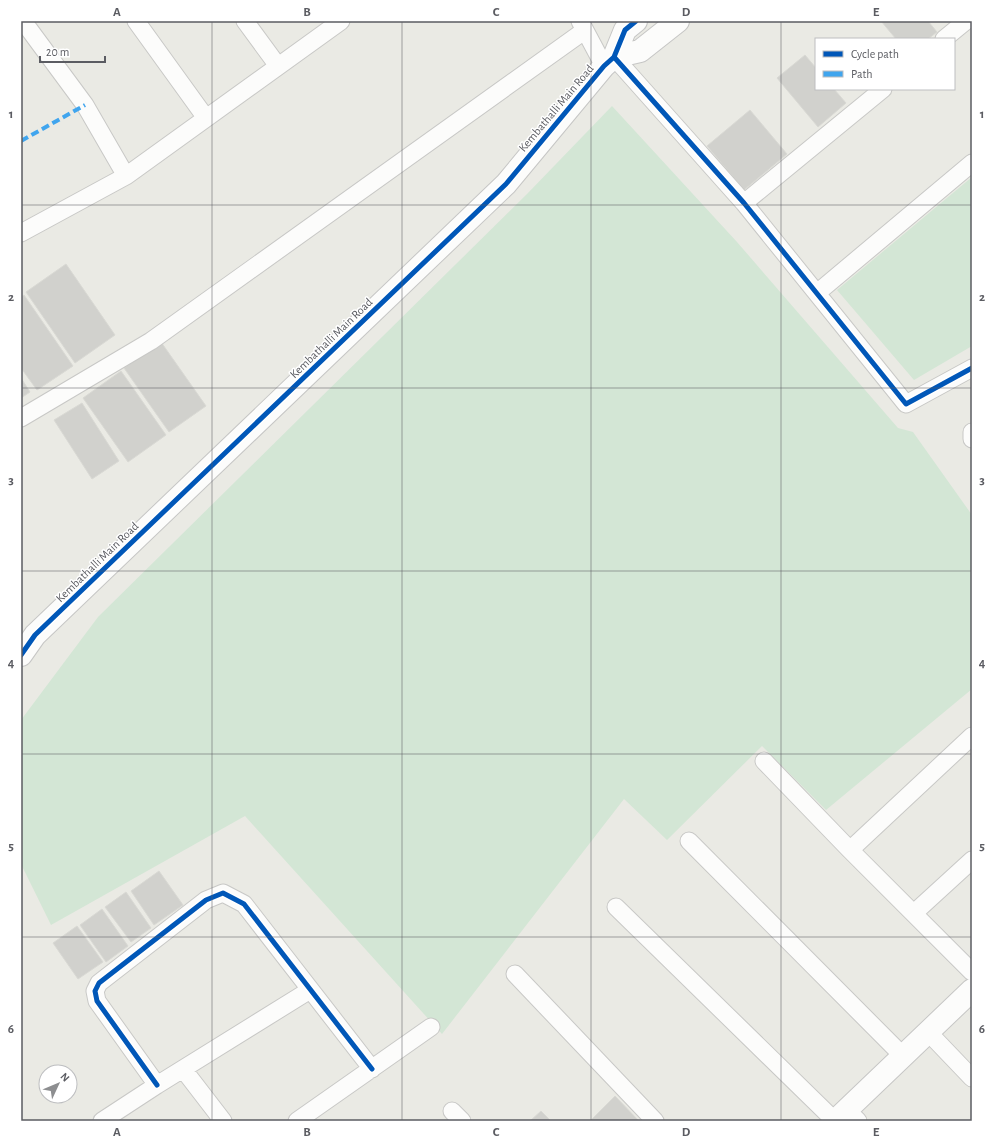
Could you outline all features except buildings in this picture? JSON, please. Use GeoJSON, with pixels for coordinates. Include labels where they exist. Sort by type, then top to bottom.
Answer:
{"type":"FeatureCollection","features":[{"type":"Feature","properties":{"kind":"street"},"geometry":{"type":"LineString","coordinates":[[23,21],[85,106],[126,176]]}},
{"type":"Feature","properties":{"kind":"street"},"geometry":{"type":"LineString","coordinates":[[136,21],[206,118]]}},
{"type":"Feature","properties":{"kind":"street"},"geometry":{"type":"LineString","coordinates":[[245,21],[278,66]]}},
{"type":"Feature","properties":{"kind":"street","name":"Kembathalli Main Road"},"geometry":{"type":"LineString","coordinates":[[21,655],[35,635],[506,184],[609,62],[625,30],[636,21]]}},
{"type":"Feature","properties":{"kind":"street"},"geometry":{"type":"LineString","coordinates":[[609,62],[640,51],[678,21]]}},
{"type":"Feature","properties":{"kind":"street"},"geometry":{"type":"LineString","coordinates":[[945,38],[966,21]]}},
{"type":"Feature","properties":{"kind":"street"},"geometry":{"type":"LineString","coordinates":[[21,233],[126,176],[336,22]]}},
{"type":"Feature","properties":{"kind":"street"},"geometry":{"type":"LineString","coordinates":[[21,418],[151,341],[582,26],[609,62],[744,203],[906,404],[972,368]]}},
{"type":"Feature","properties":{"kind":"street"},"geometry":{"type":"LineString","coordinates":[[744,203],[882,90]]}},
{"type":"Feature","properties":{"kind":"street"},"geometry":{"type":"LineString","coordinates":[[817,293],[972,164]]}},
{"type":"Feature","properties":{"kind":"street"},"geometry":{"type":"LineString","coordinates":[[972,432],[972,439]]}},
{"type":"Feature","properties":{"kind":"street"},"geometry":{"type":"LineString","coordinates":[[850,850],[972,736]]}},
{"type":"Feature","properties":{"kind":"street"},"geometry":{"type":"LineString","coordinates":[[764,761],[850,850],[972,972]]}},
{"type":"Feature","properties":{"kind":"street"},"geometry":{"type":"LineString","coordinates":[[689,841],[903,1056]]}},
{"type":"Feature","properties":{"kind":"street"},"geometry":{"type":"LineString","coordinates":[[914,914],[972,860]]}},
{"type":"Feature","properties":{"kind":"street"},"geometry":{"type":"LineString","coordinates":[[157,1085],[97,1001],[95,991],[99,983],[206,900],[223,893],[244,904],[372,1069]]}},
{"type":"Feature","properties":{"kind":"street"},"geometry":{"type":"LineString","coordinates":[[616,907],[844,1118],[903,1056],[972,990]]}},
{"type":"Feature","properties":{"kind":"street"},"geometry":{"type":"LineString","coordinates":[[515,974],[655,1121]]}},
{"type":"Feature","properties":{"kind":"street"},"geometry":{"type":"LineString","coordinates":[[102,1121],[310,990]]}},
{"type":"Feature","properties":{"kind":"street"},"geometry":{"type":"LineString","coordinates":[[297,1121],[431,1027]]}},
{"type":"Feature","properties":{"kind":"street"},"geometry":{"type":"LineString","coordinates":[[928,1032],[972,1078]]}},
{"type":"Feature","properties":{"kind":"street"},"geometry":{"type":"LineString","coordinates":[[183,1069],[223,1121]]}},
{"type":"Feature","properties":{"kind":"green space"},"geometry":{"type":"Polygon","coordinates":[[[612,106],[737,242],[898,428],[913,432],[972,515],[972,689],[826,810],[762,746],[667,840],[624,799],[442,1034],[245,816],[51,925],[21,864],[21,720],[98,617],[527,194],[612,106]]]}},
{"type":"Feature","properties":{"kind":"green space"},"geometry":{"type":"Polygon","coordinates":[[[972,177],[972,346],[914,380],[837,290],[972,177]]]}},
{"type":"Feature","properties":{"kind":"marked path"},"geometry":{"type":"LineString","coordinates":[[21,141],[85,105]]}},
{"type":"Feature","properties":{"kind":"cycle path"},"geometry":{"type":"LineString","coordinates":[[21,655],[35,635],[506,184],[604,66],[614,57],[625,30],[636,21]]}},
{"type":"Feature","properties":{"kind":"cycle path"},"geometry":{"type":"LineString","coordinates":[[614,57],[744,203],[906,404],[972,368]]}},
{"type":"Feature","properties":{"kind":"cycle path"},"geometry":{"type":"LineString","coordinates":[[157,1085],[97,1001],[95,991],[99,983],[206,900],[223,893],[244,904],[372,1069]]}}]}
